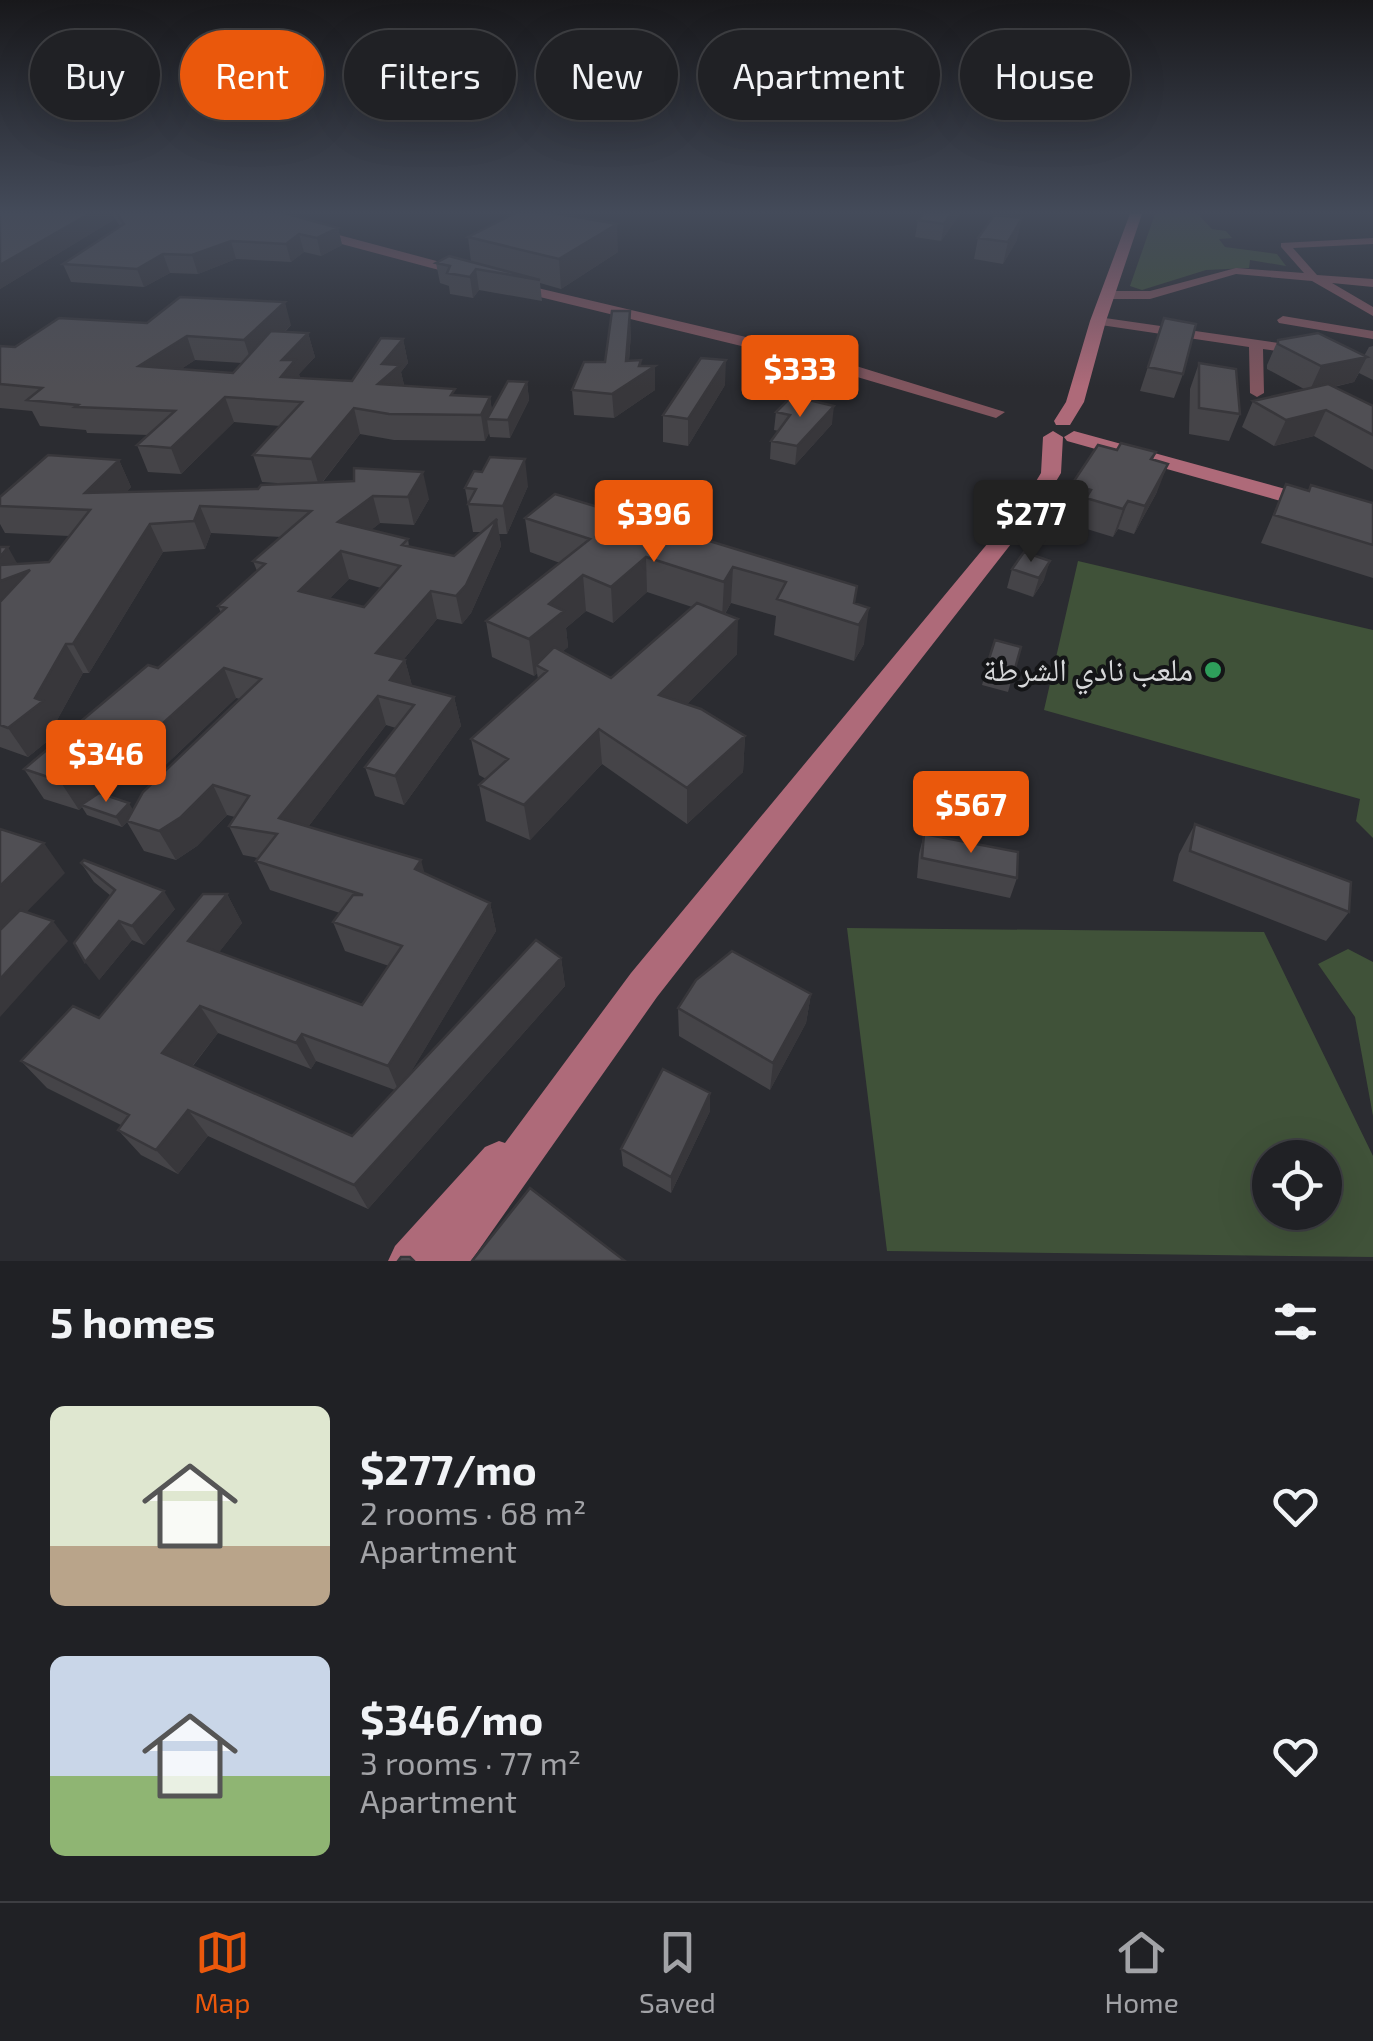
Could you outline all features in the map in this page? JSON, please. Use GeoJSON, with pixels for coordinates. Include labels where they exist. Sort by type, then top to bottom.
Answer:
{"type":"FeatureCollection","features":[{"type":"Feature","properties":{"kind":"main road"},"geometry":{"type":"LineString","coordinates":[[445,1261],[644,985],[1036,499],[1068,432],[1116,270]]}},
{"type":"Feature","properties":{"kind":"main road"},"geometry":{"type":"LineString","coordinates":[[1068,432],[1373,511]]}},
{"type":"Feature","properties":{"kind":"main road"},"geometry":{"type":"LineString","coordinates":[[1068,432],[1373,520]]}},
{"type":"Feature","properties":{"kind":"main road"},"geometry":{"type":"LineString","coordinates":[[410,1261],[589,1060]]}},
{"type":"Feature","properties":{"kind":"street"},"geometry":{"type":"LineString","coordinates":[[456,270],[808,357],[996,412]]}},
{"type":"Feature","properties":{"kind":"street"},"geometry":{"type":"LineString","coordinates":[[1107,295],[1150,296],[1236,270],[1373,283]]}},
{"type":"Feature","properties":{"kind":"street"},"geometry":{"type":"LineString","coordinates":[[1308,270],[1373,312]]}},
{"type":"Feature","properties":{"kind":"street"},"geometry":{"type":"LineString","coordinates":[[1283,320],[1373,335]]}},
{"type":"Feature","properties":{"kind":"street"},"geometry":{"type":"LineString","coordinates":[[1098,321],[1309,351]]}},
{"type":"Feature","properties":{"kind":"street"},"geometry":{"type":"LineString","coordinates":[[1256,344],[1256,394]]}},
{"type":"Feature","properties":{"kind":"green space"},"geometry":{"type":"Polygon","coordinates":[[[1136,270],[1209,270],[1142,290],[1130,286],[1136,270]]]}},
{"type":"Feature","properties":{"kind":"green space","name":"ملعب نادي الشرطة"},"geometry":{"type":"Polygon","coordinates":[[[1078,561],[1373,630],[1373,838],[1356,821],[1360,799],[1044,710],[1078,561]]]}},
{"type":"Feature","properties":{"kind":"green space"},"geometry":{"type":"Polygon","coordinates":[[[847,928],[1264,932],[1373,1156],[1373,1257],[887,1251],[847,928]]]}},
{"type":"Feature","properties":{"kind":"green space"},"geometry":{"type":"Polygon","coordinates":[[[1348,949],[1373,962],[1373,1116],[1355,1017],[1318,964],[1348,949]]]}},
{"type":"Feature","properties":{"kind":"building"},"geometry":{"type":"Polygon","coordinates":[[[448,270],[475,270],[470,277],[447,273],[448,270]]]}},
{"type":"Feature","properties":{"kind":"building"},"geometry":{"type":"Polygon","coordinates":[[[481,270],[502,270],[540,280],[481,270]]]}},
{"type":"Feature","properties":{"kind":"building"},"geometry":{"type":"Polygon","coordinates":[[[180,297],[285,302],[244,340],[187,336],[139,366],[233,373],[271,331],[308,333],[282,360],[295,360],[281,377],[352,381],[381,338],[403,339],[382,364],[400,365],[378,384],[455,389],[451,395],[490,397],[481,415],[389,414],[354,408],[311,459],[253,455],[302,402],[225,397],[171,448],[137,445],[175,411],[75,407],[78,405],[27,400],[42,388],[0,384],[0,346],[15,347],[59,318],[147,323],[180,297]]]}},
{"type":"Feature","properties":{"kind":"building"},"geometry":{"type":"Polygon","coordinates":[[[612,311],[630,311],[626,361],[641,360],[639,366],[655,366],[612,394],[572,390],[584,362],[605,362],[612,311]]]}},
{"type":"Feature","properties":{"kind":"building"},"geometry":{"type":"Polygon","coordinates":[[[1164,318],[1196,324],[1183,374],[1148,367],[1164,318]]]}},
{"type":"Feature","properties":{"kind":"building"},"geometry":{"type":"Polygon","coordinates":[[[1318,333],[1367,357],[1321,366],[1278,344],[1278,340],[1318,333]]]}},
{"type":"Feature","properties":{"kind":"building"},"geometry":{"type":"Polygon","coordinates":[[[701,358],[726,360],[688,419],[663,415],[701,358]]]}},
{"type":"Feature","properties":{"kind":"building"},"geometry":{"type":"Polygon","coordinates":[[[1199,363],[1236,369],[1240,414],[1199,408],[1199,363]]]}},
{"type":"Feature","properties":{"kind":"building"},"geometry":{"type":"Polygon","coordinates":[[[508,381],[527,382],[508,420],[487,419],[508,381]]]}},
{"type":"Feature","properties":{"kind":"building"},"geometry":{"type":"Polygon","coordinates":[[[1328,384],[1373,406],[1373,435],[1326,410],[1286,420],[1253,401],[1328,384]]]}},
{"type":"Feature","properties":{"kind":"building"},"geometry":{"type":"Polygon","coordinates":[[[792,396],[834,406],[797,446],[771,441],[790,415],[776,412],[792,396]]]}},
{"type":"Feature","properties":{"kind":"building"},"geometry":{"type":"Polygon","coordinates":[[[1121,443],[1156,452],[1151,459],[1168,464],[1145,506],[1128,501],[1123,509],[1086,498],[1091,490],[1072,484],[1098,445],[1117,450],[1121,443]]]}},
{"type":"Feature","properties":{"kind":"building"},"geometry":{"type":"Polygon","coordinates":[[[48,455],[119,460],[85,493],[258,489],[261,485],[354,481],[354,468],[423,472],[408,497],[373,496],[338,522],[408,539],[402,545],[454,556],[497,519],[466,585],[456,596],[431,591],[376,653],[405,660],[390,680],[454,697],[395,776],[365,767],[414,705],[378,696],[279,818],[421,860],[415,869],[490,903],[388,1066],[302,1034],[296,1043],[200,1006],[162,1053],[352,1136],[536,940],[561,958],[354,1185],[188,1110],[156,1150],[118,1130],[129,1115],[21,1061],[73,1006],[99,1018],[203,894],[227,894],[188,941],[362,1005],[402,946],[333,922],[353,895],[363,895],[256,861],[277,834],[229,826],[249,796],[213,785],[181,817],[159,831],[127,821],[143,792],[261,679],[224,668],[140,744],[120,728],[60,781],[24,769],[148,665],[158,668],[226,608],[218,606],[265,564],[253,561],[311,511],[200,506],[194,521],[150,524],[73,644],[66,644],[35,698],[43,701],[8,728],[0,725],[0,602],[30,570],[0,581],[0,565],[49,562],[90,510],[0,506],[0,497],[48,455]],[[341,551],[299,591],[364,607],[400,566],[341,551]]]}},
{"type":"Feature","properties":{"kind":"building"},"geometry":{"type":"Polygon","coordinates":[[[490,457],[525,459],[503,506],[468,504],[476,489],[465,488],[474,471],[482,472],[490,457]]]}},
{"type":"Feature","properties":{"kind":"building"},"geometry":{"type":"Polygon","coordinates":[[[1286,484],[1309,491],[1311,485],[1373,503],[1373,545],[1274,515],[1286,484]]]}},
{"type":"Feature","properties":{"kind":"building"},"geometry":{"type":"Polygon","coordinates":[[[555,494],[857,586],[854,603],[869,608],[859,625],[777,599],[786,582],[733,567],[724,582],[646,557],[611,587],[583,575],[549,604],[564,611],[529,639],[486,621],[590,539],[525,518],[555,494]]]}},
{"type":"Feature","properties":{"kind":"building"},"geometry":{"type":"Polygon","coordinates":[[[1024,552],[1050,561],[1039,578],[1012,569],[1024,552]]]}},
{"type":"Feature","properties":{"kind":"building"},"geometry":{"type":"Polygon","coordinates":[[[697,603],[738,619],[659,695],[701,709],[745,736],[687,788],[599,729],[524,805],[479,785],[508,759],[471,739],[547,671],[536,665],[554,647],[611,678],[697,603]]]}},
{"type":"Feature","properties":{"kind":"building"},"geometry":{"type":"Polygon","coordinates":[[[995,640],[1021,647],[1014,672],[987,665],[995,640]]]}},
{"type":"Feature","properties":{"kind":"building"},"geometry":{"type":"Polygon","coordinates":[[[99,793],[129,803],[116,817],[81,805],[99,793]]]}},
{"type":"Feature","properties":{"kind":"building"},"geometry":{"type":"Polygon","coordinates":[[[1195,824],[1351,882],[1349,912],[1190,851],[1195,824]]]}},
{"type":"Feature","properties":{"kind":"building"},"geometry":{"type":"Polygon","coordinates":[[[0,829],[44,843],[0,886],[0,829]]]}},
{"type":"Feature","properties":{"kind":"building"},"geometry":{"type":"Polygon","coordinates":[[[924,834],[1018,852],[1017,878],[922,858],[924,834]]]}},
{"type":"Feature","properties":{"kind":"building"},"geometry":{"type":"Polygon","coordinates":[[[84,860],[164,891],[132,926],[119,921],[85,962],[74,943],[115,890],[81,863],[84,860]]]}},
{"type":"Feature","properties":{"kind":"building"},"geometry":{"type":"Polygon","coordinates":[[[20,910],[53,921],[0,979],[0,930],[20,910]]]}},
{"type":"Feature","properties":{"kind":"building"},"geometry":{"type":"Polygon","coordinates":[[[732,951],[811,994],[773,1063],[678,1008],[696,980],[732,951]]]}},
{"type":"Feature","properties":{"kind":"building"},"geometry":{"type":"Polygon","coordinates":[[[663,1069],[710,1093],[671,1177],[621,1149],[663,1069]]]}},
{"type":"Feature","properties":{"kind":"building"},"geometry":{"type":"Polygon","coordinates":[[[530,1188],[625,1261],[472,1261],[530,1188]]]}},
{"type":"Feature","properties":{"kind":"place","name":"ملعب نادي الشرطة"},"geometry":{"type":"Point","coordinates":[1213,670]}}]}
